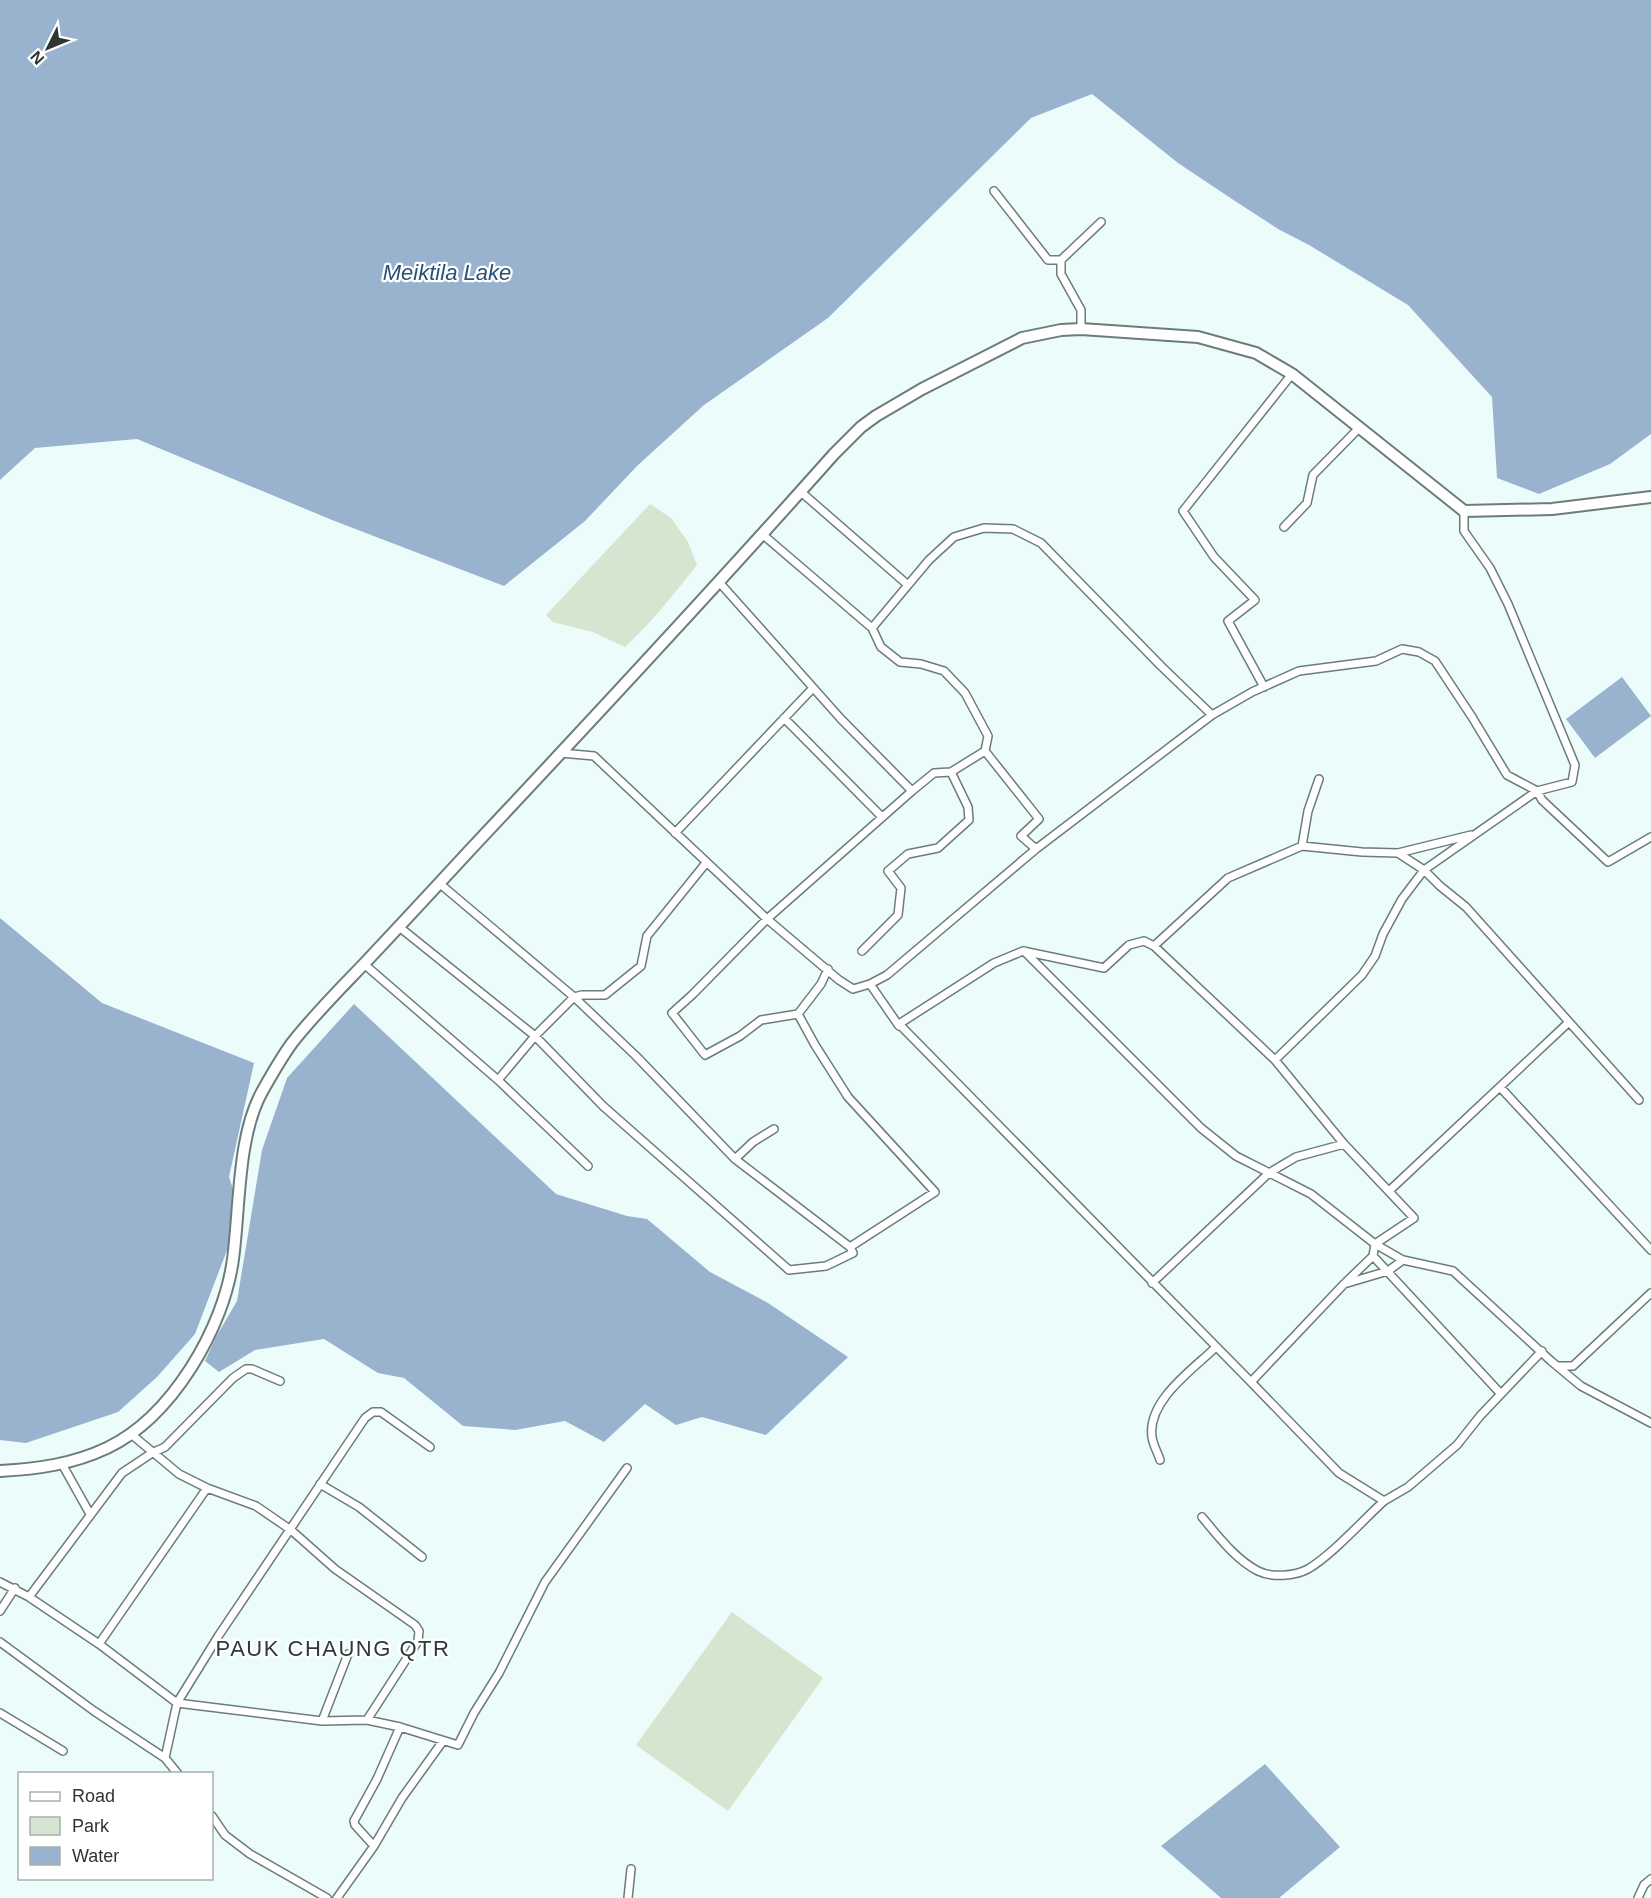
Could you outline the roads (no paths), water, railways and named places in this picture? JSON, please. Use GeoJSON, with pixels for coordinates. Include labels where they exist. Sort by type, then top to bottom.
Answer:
{"type":"FeatureCollection","features":[{"type":"Feature","properties":{"kind":"street"},"geometry":{"type":"LineString","coordinates":[[994,191],[1048,260],[1060,260],[1101,222]]}},
{"type":"Feature","properties":{"kind":"street"},"geometry":{"type":"LineString","coordinates":[[1060,260],[1061,274],[1081,310],[1082,329]]}},
{"type":"Feature","properties":{"kind":"street"},"geometry":{"type":"LineString","coordinates":[[0,1471],[62,1464],[110,1447],[131,1434],[157,1410],[175,1389],[204,1345],[218,1317],[231,1276],[243,1159],[253,1114],[260,1096],[294,1040],[861,427],[896,404],[1022,338],[1061,330],[1082,329],[1198,337],[1256,353],[1292,374],[1464,511],[1552,508],[1651,497]]}},
{"type":"Feature","properties":{"kind":"street"},"geometry":{"type":"LineString","coordinates":[[1264,687],[1228,621],[1255,600],[1214,557],[1182,511],[1292,374]]}},
{"type":"Feature","properties":{"kind":"street"},"geometry":{"type":"LineString","coordinates":[[1284,527],[1307,502],[1313,475],[1359,428]]}},
{"type":"Feature","properties":{"kind":"street"},"geometry":{"type":"LineString","coordinates":[[801,492],[908,585]]}},
{"type":"Feature","properties":{"kind":"street"},"geometry":{"type":"LineString","coordinates":[[1275,1060],[1362,975],[1375,956],[1383,934],[1402,899],[1424,870],[1537,791],[1572,782],[1575,765],[1508,604],[1490,568],[1464,531],[1464,511]]}},
{"type":"Feature","properties":{"kind":"street"},"geometry":{"type":"LineString","coordinates":[[872,628],[929,560],[954,537],[984,528],[1013,529],[1041,543],[1212,715]]}},
{"type":"Feature","properties":{"kind":"street"},"geometry":{"type":"LineString","coordinates":[[762,534],[872,628],[881,647],[900,662],[921,664],[944,671],[965,693],[988,736],[985,751],[951,772],[934,773],[912,790],[767,919],[672,1013],[705,1055],[740,1036],[761,1020],[798,1014],[821,984],[828,969]]}},
{"type":"Feature","properties":{"kind":"street"},"geometry":{"type":"LineString","coordinates":[[719,582],[813,688],[912,790]]}},
{"type":"Feature","properties":{"kind":"street"},"geometry":{"type":"LineString","coordinates":[[561,753],[594,756],[767,919],[853,989],[870,984],[887,975],[1036,849],[1212,715],[1299,671],[1376,661],[1402,649],[1419,652],[1435,661],[1507,775],[1537,791],[1542,800],[1608,862],[1651,837]]}},
{"type":"Feature","properties":{"kind":"street"},"geometry":{"type":"LineString","coordinates":[[675,833],[813,688]]}},
{"type":"Feature","properties":{"kind":"street"},"geometry":{"type":"LineString","coordinates":[[784,718],[882,817]]}},
{"type":"Feature","properties":{"kind":"street"},"geometry":{"type":"LineString","coordinates":[[985,751],[1039,819],[1021,836],[1036,849]]}},
{"type":"Feature","properties":{"kind":"street"},"geometry":{"type":"LineString","coordinates":[[862,951],[898,915],[901,888],[888,871],[908,854],[938,848],[969,820],[968,807],[951,772]]}},
{"type":"Feature","properties":{"kind":"street"},"geometry":{"type":"LineString","coordinates":[[1302,846],[1308,811],[1319,779]]}},
{"type":"Feature","properties":{"kind":"street"},"geometry":{"type":"LineString","coordinates":[[1154,946],[1227,878],[1302,846],[1398,853],[1477,834]]}},
{"type":"Feature","properties":{"kind":"street"},"geometry":{"type":"LineString","coordinates":[[1398,853],[1424,870],[1466,907],[1639,1100]]}},
{"type":"Feature","properties":{"kind":"street"},"geometry":{"type":"LineString","coordinates":[[498,1080],[535,1036],[574,997],[605,995],[641,966],[647,936],[706,863]]}},
{"type":"Feature","properties":{"kind":"street"},"geometry":{"type":"LineString","coordinates":[[398,926],[535,1036],[603,1106],[789,1270],[826,1266],[853,1253],[850,1247],[735,1159],[636,1056],[574,997],[439,883]]}},
{"type":"Feature","properties":{"kind":"street"},"geometry":{"type":"LineString","coordinates":[[900,1024],[994,963],[1023,951],[1104,968],[1130,945],[1144,942],[1154,946],[1275,1060],[1344,1143],[1414,1218],[1375,1244],[1373,1256],[1251,1383]]}},
{"type":"Feature","properties":{"kind":"street"},"geometry":{"type":"LineString","coordinates":[[1023,951],[1201,1128],[1236,1156],[1311,1194],[1375,1244],[1403,1260],[1453,1271],[1581,1386],[1651,1423]]}},
{"type":"Feature","properties":{"kind":"street"},"geometry":{"type":"LineString","coordinates":[[364,964],[498,1080],[588,1166]]}},
{"type":"Feature","properties":{"kind":"street"},"geometry":{"type":"LineString","coordinates":[[870,984],[899,1026],[900,1024],[1339,1473],[1384,1501]]}},
{"type":"Feature","properties":{"kind":"street"},"geometry":{"type":"LineString","coordinates":[[798,1014],[848,1097],[935,1192],[850,1247]]}},
{"type":"Feature","properties":{"kind":"street"},"geometry":{"type":"LineString","coordinates":[[1389,1191],[1569,1022]]}},
{"type":"Feature","properties":{"kind":"street"},"geometry":{"type":"LineString","coordinates":[[1500,1087],[1651,1250]]}},
{"type":"Feature","properties":{"kind":"street"},"geometry":{"type":"LineString","coordinates":[[735,1159],[753,1142],[774,1129]]}},
{"type":"Feature","properties":{"kind":"street"},"geometry":{"type":"LineString","coordinates":[[1152,1283],[1269,1173],[1296,1157],[1344,1143]]}},
{"type":"Feature","properties":{"kind":"street"},"geometry":{"type":"LineString","coordinates":[[1373,1256],[1501,1394]]}},
{"type":"Feature","properties":{"kind":"street"},"geometry":{"type":"LineString","coordinates":[[1344,1284],[1388,1271],[1403,1260]]}},
{"type":"Feature","properties":{"kind":"street"},"geometry":{"type":"LineString","coordinates":[[1557,1366],[1573,1366],[1651,1293]]}},
{"type":"Feature","properties":{"kind":"street"},"geometry":{"type":"LineString","coordinates":[[1160,1460],[1152,1437],[1155,1418],[1163,1398],[1215,1347]]}},
{"type":"Feature","properties":{"kind":"street"},"geometry":{"type":"LineString","coordinates":[[1202,1517],[1231,1550],[1260,1572],[1282,1576],[1306,1570],[1321,1560],[1384,1501],[1408,1487],[1457,1445],[1480,1416],[1542,1351]]}},
{"type":"Feature","properties":{"kind":"street"},"geometry":{"type":"LineString","coordinates":[[29,1597],[122,1473],[152,1453],[165,1448],[233,1378],[246,1369],[252,1369],[280,1381]]}},
{"type":"Feature","properties":{"kind":"street"},"geometry":{"type":"LineString","coordinates":[[165,1758],[177,1703],[219,1635],[365,1418],[373,1412],[381,1412],[430,1447]]}},
{"type":"Feature","properties":{"kind":"street"},"geometry":{"type":"LineString","coordinates":[[131,1434],[179,1474],[207,1488],[256,1506],[291,1530],[335,1569],[415,1626],[419,1631],[418,1641],[367,1720]]}},
{"type":"Feature","properties":{"kind":"street"},"geometry":{"type":"LineString","coordinates":[[62,1464],[90,1514]]}},
{"type":"Feature","properties":{"kind":"street"},"geometry":{"type":"LineString","coordinates":[[0,1582],[15,1588],[99,1644],[177,1703],[322,1721],[367,1720],[400,1726],[458,1745],[474,1713],[499,1673],[545,1582],[627,1468]]}},
{"type":"Feature","properties":{"kind":"street"},"geometry":{"type":"LineString","coordinates":[[320,1484],[359,1508],[422,1557]]}},
{"type":"Feature","properties":{"kind":"street"},"geometry":{"type":"LineString","coordinates":[[99,1644],[207,1488]]}},
{"type":"Feature","properties":{"kind":"street"},"geometry":{"type":"LineString","coordinates":[[0,1611],[15,1588]]}},
{"type":"Feature","properties":{"kind":"street"},"geometry":{"type":"LineString","coordinates":[[0,1642],[94,1711],[165,1758],[177,1772]]}},
{"type":"Feature","properties":{"kind":"street"},"geometry":{"type":"LineString","coordinates":[[322,1721],[348,1654]]}},
{"type":"Feature","properties":{"kind":"street"},"geometry":{"type":"LineString","coordinates":[[0,1713],[63,1751]]}},
{"type":"Feature","properties":{"kind":"street"},"geometry":{"type":"LineString","coordinates":[[374,1846],[354,1821],[377,1779],[400,1726]]}},
{"type":"Feature","properties":{"kind":"street"},"geometry":{"type":"LineString","coordinates":[[337,1898],[374,1846],[402,1798],[442,1741]]}},
{"type":"Feature","properties":{"kind":"street"},"geometry":{"type":"LineString","coordinates":[[213,1817],[225,1834],[250,1854],[327,1898]]}},
{"type":"Feature","properties":{"kind":"street"},"geometry":{"type":"LineString","coordinates":[[628,1898],[631,1869]]}},
{"type":"Feature","properties":{"kind":"street"},"geometry":{"type":"LineString","coordinates":[[1638,1898],[1644,1885],[1651,1879]]}},
{"type":"Feature","properties":{"kind":"water","name":"Meiktila Lake"},"geometry":{"type":"Polygon","coordinates":[[[0,0],[1651,0],[1651,434],[1610,464],[1539,494],[1497,478],[1492,397],[1408,305],[1309,245],[1278,229],[1178,163],[1092,94],[1031,118],[828,318],[704,405],[637,466],[585,521],[504,586],[332,520],[137,439],[35,448],[0,480],[0,0]]]}},
{"type":"Feature","properties":{"kind":"water"},"geometry":{"type":"Polygon","coordinates":[[[1622,677],[1651,716],[1595,758],[1566,719],[1622,677]]]}},
{"type":"Feature","properties":{"kind":"water"},"geometry":{"type":"Polygon","coordinates":[[[0,918],[102,1003],[254,1063],[229,1177],[236,1198],[229,1245],[195,1334],[157,1377],[118,1412],[26,1443],[0,1440],[0,918]]]}},
{"type":"Feature","properties":{"kind":"water"},"geometry":{"type":"Polygon","coordinates":[[[354,1004],[556,1194],[627,1216],[647,1219],[710,1272],[768,1303],[848,1357],[766,1435],[702,1417],[676,1425],[645,1404],[604,1442],[565,1421],[515,1430],[463,1426],[404,1378],[378,1373],[324,1339],[255,1350],[219,1372],[205,1361],[237,1301],[262,1150],[287,1078],[354,1004]]]}},
{"type":"Feature","properties":{"kind":"water"},"geometry":{"type":"Polygon","coordinates":[[[1265,1764],[1340,1847],[1279,1898],[1221,1898],[1161,1846],[1265,1764]]]}},
{"type":"Feature","properties":{"kind":"district","name":"PAUK CHAUNG QTR"},"geometry":{"type":"Point","coordinates":[333,1648]}}]}
